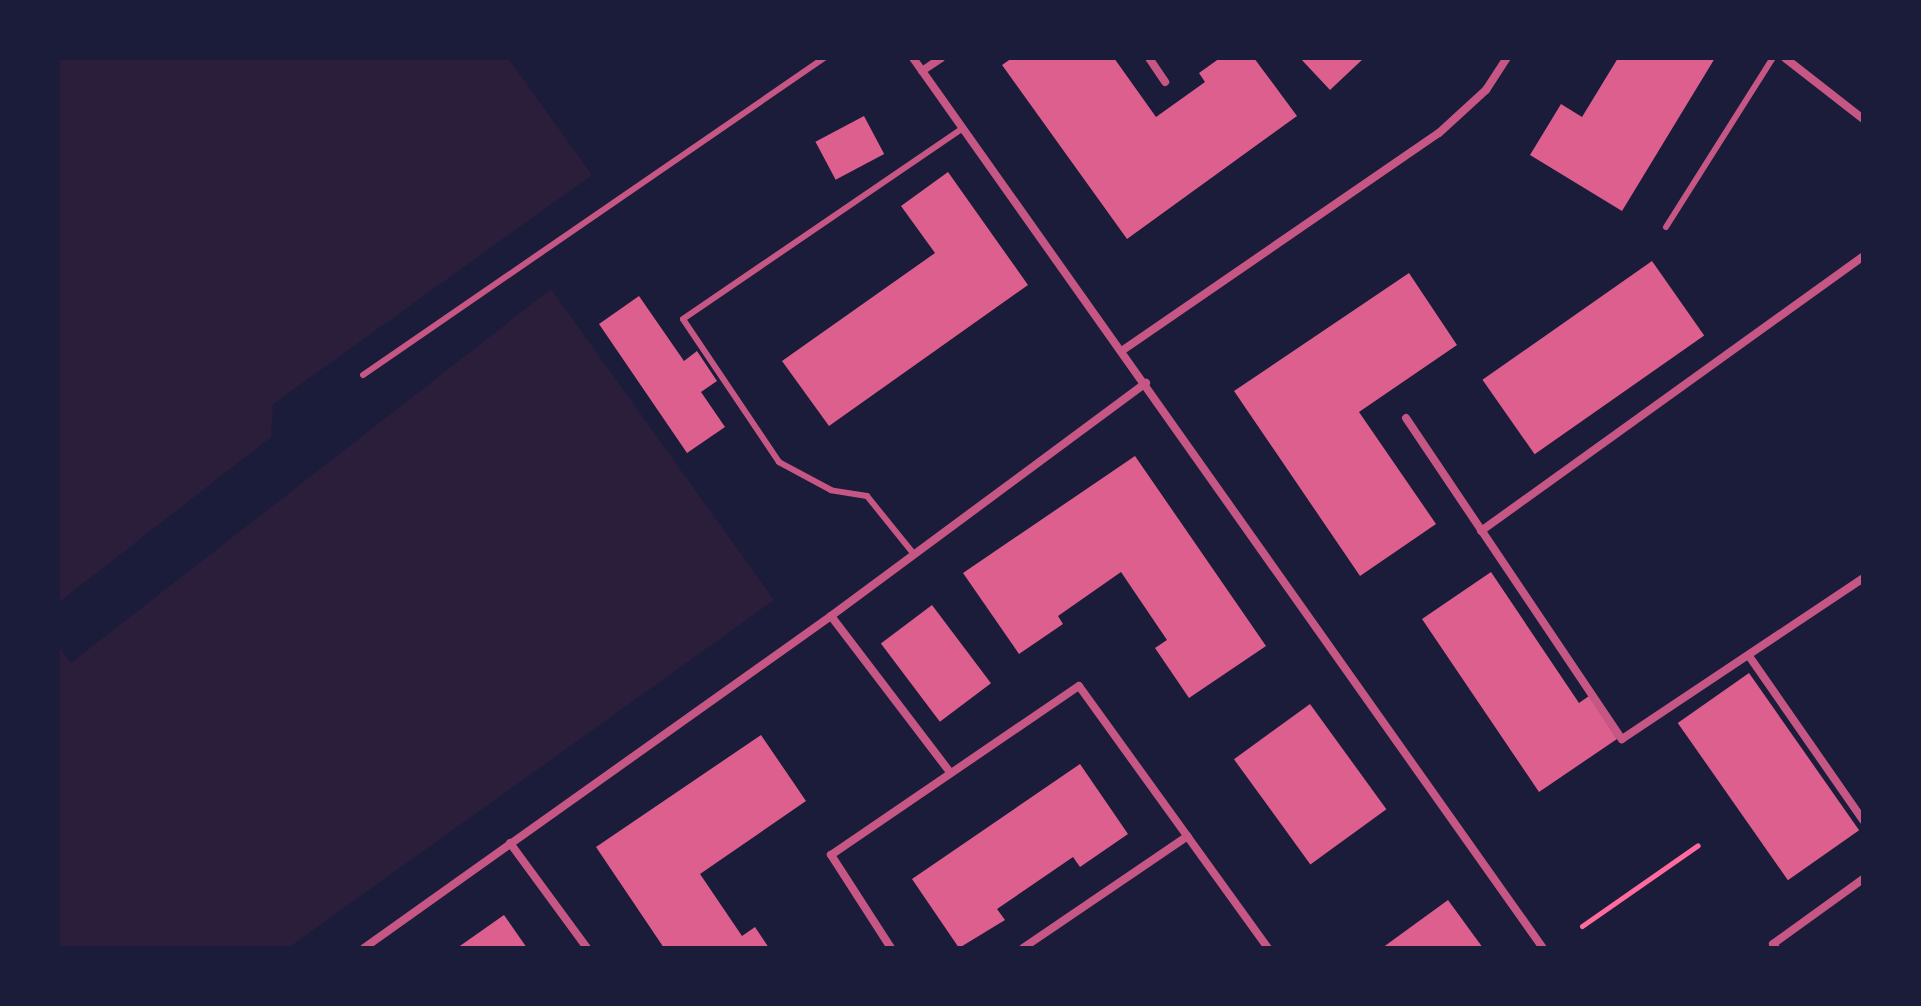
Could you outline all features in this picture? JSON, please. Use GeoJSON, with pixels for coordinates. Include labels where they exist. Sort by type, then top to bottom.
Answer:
{"type":"FeatureCollection","features":[{"type":"Feature","properties":{"kind":"street"},"geometry":{"type":"LineString","coordinates":[[913,58],[1123,350],[1543,948]]}},
{"type":"Feature","properties":{"kind":"street"},"geometry":{"type":"LineString","coordinates":[[922,71],[941,58]]}},
{"type":"Feature","properties":{"kind":"street"},"geometry":{"type":"LineString","coordinates":[[1149,58],[1165,82]]}},
{"type":"Feature","properties":{"kind":"street"},"geometry":{"type":"LineString","coordinates":[[1123,350],[1439,133],[1486,90],[1507,58]]}},
{"type":"Feature","properties":{"kind":"street"},"geometry":{"type":"LineString","coordinates":[[1785,58],[1863,119]]}},
{"type":"Feature","properties":{"kind":"street"},"geometry":{"type":"LineString","coordinates":[[1481,531],[1863,257]]}},
{"type":"Feature","properties":{"kind":"street"},"geometry":{"type":"LineString","coordinates":[[364,948],[831,616],[1146,383]]}},
{"type":"Feature","properties":{"kind":"street"},"geometry":{"type":"LineString","coordinates":[[1406,418],[1622,739],[1863,578]]}},
{"type":"Feature","properties":{"kind":"street"},"geometry":{"type":"LineString","coordinates":[[831,616],[950,772]]}},
{"type":"Feature","properties":{"kind":"street"},"geometry":{"type":"LineString","coordinates":[[1749,656],[1863,820]]}},
{"type":"Feature","properties":{"kind":"street"},"geometry":{"type":"LineString","coordinates":[[891,948],[831,855],[1079,686],[1268,948]]}},
{"type":"Feature","properties":{"kind":"street"},"geometry":{"type":"LineString","coordinates":[[1023,948],[1188,836]]}},
{"type":"Feature","properties":{"kind":"street"},"geometry":{"type":"LineString","coordinates":[[510,843],[587,948]]}},
{"type":"Feature","properties":{"kind":"street"},"geometry":{"type":"LineString","coordinates":[[1776,948],[1773,944],[1863,879]]}},
{"type":"Feature","properties":{"kind":"lane"},"geometry":{"type":"LineString","coordinates":[[363,375],[824,58]]}},
{"type":"Feature","properties":{"kind":"lane"},"geometry":{"type":"LineString","coordinates":[[1666,227],[1773,58]]}},
{"type":"Feature","properties":{"kind":"lane"},"geometry":{"type":"LineString","coordinates":[[913,553],[867,496],[831,490],[779,462],[683,319],[963,128]]}},
{"type":"Feature","properties":{"kind":"path"},"geometry":{"type":"LineString","coordinates":[[1582,926],[1698,845]]}},
{"type":"Feature","properties":{"kind":"shaded area"},"geometry":{"type":"Polygon","coordinates":[[[58,58],[508,58],[592,175],[273,404],[271,437],[58,603],[58,58]]]}},
{"type":"Feature","properties":{"kind":"shaded area"},"geometry":{"type":"Polygon","coordinates":[[[551,289],[774,600],[288,948],[58,948],[58,646],[71,663],[551,289]]]}},
{"type":"Feature","properties":{"kind":"building"},"geometry":{"type":"Polygon","coordinates":[[[1012,58],[1114,58],[1156,117],[1205,82],[1199,73],[1220,58],[1254,58],[1297,116],[1127,239],[1002,65],[1012,58]]]}},
{"type":"Feature","properties":{"kind":"building"},"geometry":{"type":"Polygon","coordinates":[[[1300,58],[1364,58],[1330,90],[1300,58]]]}},
{"type":"Feature","properties":{"kind":"building"},"geometry":{"type":"Polygon","coordinates":[[[1618,58],[1715,58],[1622,211],[1530,155],[1561,104],[1582,117],[1618,58]]]}},
{"type":"Feature","properties":{"kind":"building"},"geometry":{"type":"Polygon","coordinates":[[[864,116],[884,154],[836,180],[815,142],[864,116]]]}},
{"type":"Feature","properties":{"kind":"building"},"geometry":{"type":"Polygon","coordinates":[[[948,172],[1028,285],[829,426],[782,361],[935,253],[901,206],[948,172]]]}},
{"type":"Feature","properties":{"kind":"building"},"geometry":{"type":"Polygon","coordinates":[[[1652,261],[1704,336],[1535,454],[1482,380],[1652,261]]]}},
{"type":"Feature","properties":{"kind":"building"},"geometry":{"type":"Polygon","coordinates":[[[1409,273],[1457,345],[1359,412],[1436,524],[1360,576],[1234,391],[1409,273]]]}},
{"type":"Feature","properties":{"kind":"building"},"geometry":{"type":"Polygon","coordinates":[[[639,296],[684,361],[697,351],[717,381],[701,392],[725,427],[687,453],[599,324],[639,296]]]}},
{"type":"Feature","properties":{"kind":"building"},"geometry":{"type":"Polygon","coordinates":[[[1135,456],[1266,646],[1189,698],[1155,648],[1167,640],[1121,572],[1058,616],[1063,624],[1019,654],[963,573],[1135,456]]]}},
{"type":"Feature","properties":{"kind":"building"},"geometry":{"type":"Polygon","coordinates":[[[1491,572],[1579,703],[1589,696],[1617,739],[1539,792],[1422,619],[1491,572]]]}},
{"type":"Feature","properties":{"kind":"building"},"geometry":{"type":"Polygon","coordinates":[[[932,605],[991,683],[940,722],[881,644],[932,605]]]}},
{"type":"Feature","properties":{"kind":"building"},"geometry":{"type":"Polygon","coordinates":[[[1749,673],[1859,830],[1788,880],[1678,723],[1749,673]]]}},
{"type":"Feature","properties":{"kind":"building"},"geometry":{"type":"Polygon","coordinates":[[[1310,704],[1386,809],[1310,864],[1234,759],[1310,704]]]}},
{"type":"Feature","properties":{"kind":"building"},"geometry":{"type":"Polygon","coordinates":[[[761,735],[806,801],[700,874],[742,936],[755,927],[769,948],[664,948],[596,847],[761,735]]]}},
{"type":"Feature","properties":{"kind":"building"},"geometry":{"type":"Polygon","coordinates":[[[1080,764],[1128,834],[1080,867],[1073,857],[997,909],[1005,920],[959,948],[912,879],[1080,764]]]}},
{"type":"Feature","properties":{"kind":"building"},"geometry":{"type":"Polygon","coordinates":[[[1448,900],[1483,948],[1382,948],[1448,900]]]}},
{"type":"Feature","properties":{"kind":"building"},"geometry":{"type":"Polygon","coordinates":[[[504,915],[527,948],[457,948],[504,915]]]}}]}
